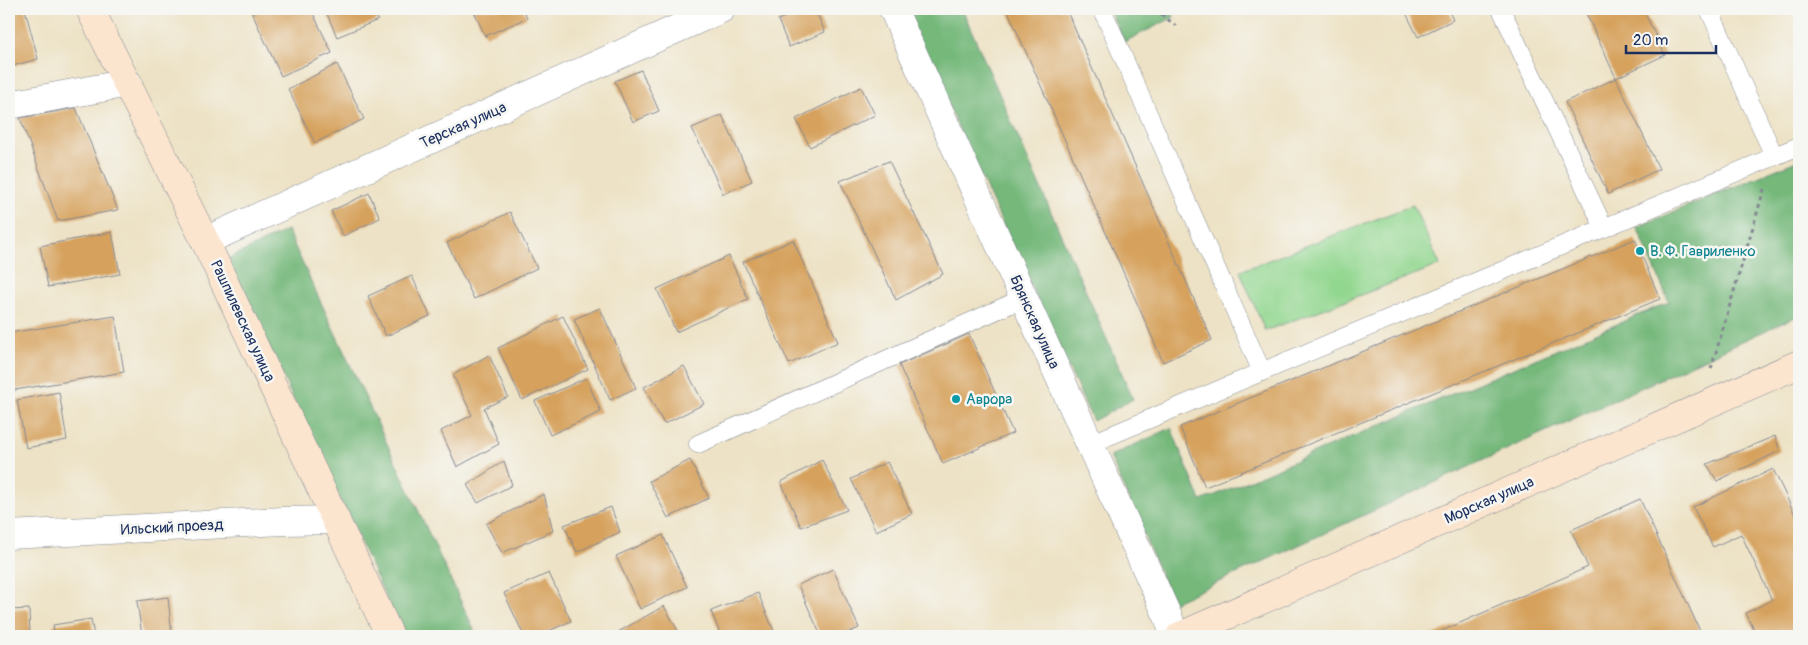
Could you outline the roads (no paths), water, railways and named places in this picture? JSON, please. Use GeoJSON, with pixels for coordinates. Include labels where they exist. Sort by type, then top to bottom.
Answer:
{"type":"FeatureCollection","features":[{"type":"Feature","properties":{"kind":"street","name":"Рашпилевская улица"},"geometry":{"type":"LineString","coordinates":[[90,9],[205,241],[390,636]]}},
{"type":"Feature","properties":{"kind":"street","name":"Терская улица"},"geometry":{"type":"LineString","coordinates":[[205,241],[721,9]]}},
{"type":"Feature","properties":{"kind":"street","name":"Брянская улица"},"geometry":{"type":"LineString","coordinates":[[893,9],[1169,619],[1174,636]]}},
{"type":"Feature","properties":{"kind":"street"},"geometry":{"type":"LineString","coordinates":[[9,105],[128,83]]}},
{"type":"Feature","properties":{"kind":"street","name":"Морская улица"},"geometry":{"type":"LineString","coordinates":[[1180,636],[1799,364]]}},
{"type":"Feature","properties":{"kind":"street","name":"Ильский проезд"},"geometry":{"type":"LineString","coordinates":[[9,535],[336,520]]}},
{"type":"Feature","properties":{"kind":"lane"},"geometry":{"type":"LineString","coordinates":[[1102,9],[1262,372]]}},
{"type":"Feature","properties":{"kind":"lane"},"geometry":{"type":"LineString","coordinates":[[1501,9],[1604,228]]}},
{"type":"Feature","properties":{"kind":"lane"},"geometry":{"type":"LineString","coordinates":[[1709,9],[1774,156]]}},
{"type":"Feature","properties":{"kind":"lane"},"geometry":{"type":"LineString","coordinates":[[1090,444],[1799,146]]}},
{"type":"Feature","properties":{"kind":"lane"},"geometry":{"type":"LineString","coordinates":[[698,444],[1024,298]]}},
{"type":"Feature","properties":{"kind":"place","name":"В. Ф. Гавриленко"},"geometry":{"type":"Point","coordinates":[1640,251]}},
{"type":"Feature","properties":{"kind":"place","name":"Аврора"},"geometry":{"type":"Point","coordinates":[956,399]}}]}
